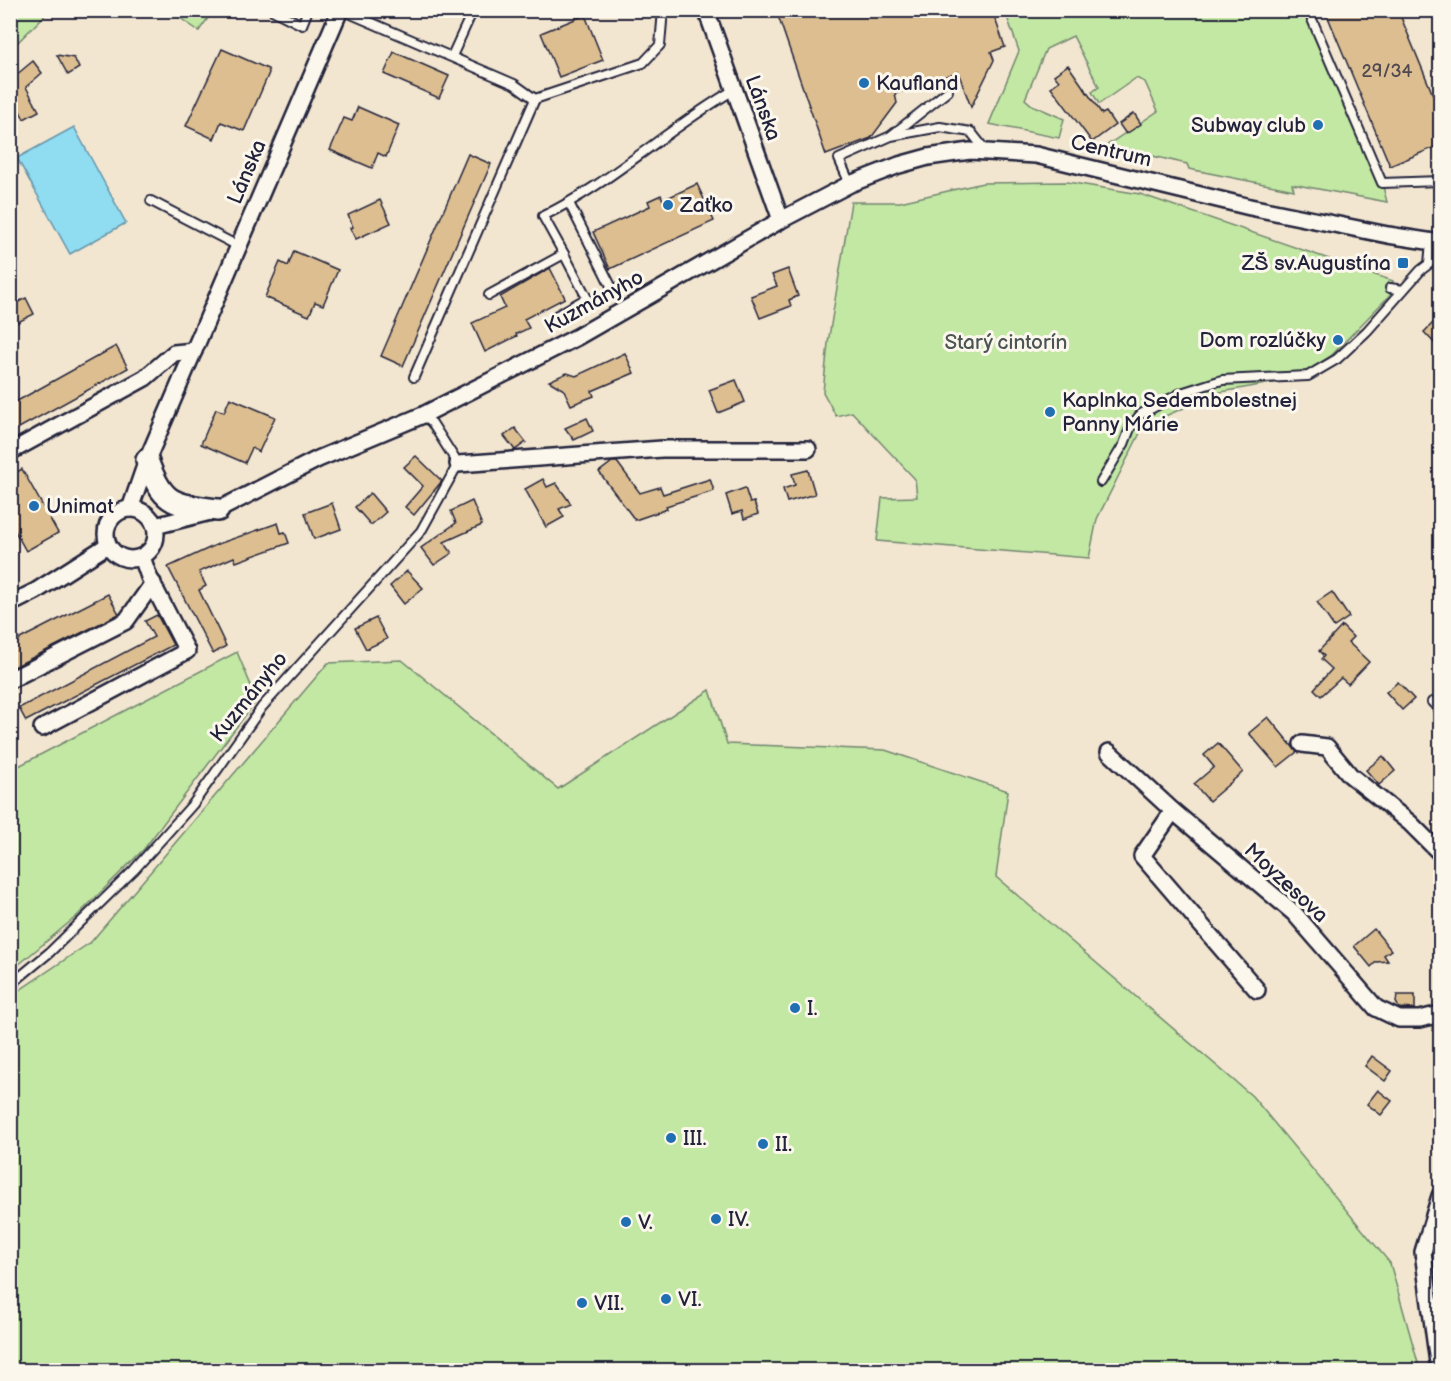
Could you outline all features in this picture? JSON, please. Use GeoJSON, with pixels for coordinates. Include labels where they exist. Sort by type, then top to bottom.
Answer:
{"type":"FeatureCollection","features":[{"type":"Feature","properties":{"kind":"street","name":"Lánska"},"geometry":{"type":"LineString","coordinates":[[130,509],[147,460],[341,10]]}},
{"type":"Feature","properties":{"kind":"street","name":"Lánska"},"geometry":{"type":"LineString","coordinates":[[706,10],[781,220]]}},
{"type":"Feature","properties":{"kind":"street","name":"Centrum"},"geometry":{"type":"LineString","coordinates":[[781,220],[850,184],[914,160],[940,154],[986,151],[1036,155],[1250,207],[1388,235],[1436,242]]}},
{"type":"Feature","properties":{"kind":"street","name":"Kuzmányho"},"geometry":{"type":"LineString","coordinates":[[155,526],[219,510],[318,459],[423,415],[577,337],[781,220]]}},
{"type":"Feature","properties":{"kind":"street"},"geometry":{"type":"LineString","coordinates":[[10,452],[145,378],[174,353],[194,351]]}},
{"type":"Feature","properties":{"kind":"street"},"geometry":{"type":"LineString","coordinates":[[459,464],[662,448],[808,448]]}},
{"type":"Feature","properties":{"kind":"street"},"geometry":{"type":"LineString","coordinates":[[147,460],[155,482],[164,495],[179,505],[219,510]]}},
{"type":"Feature","properties":{"kind":"street"},"geometry":{"type":"LineString","coordinates":[[130,509],[145,513],[155,526],[154,542],[151,549],[142,557],[122,558],[108,545],[106,533],[109,521],[118,512],[130,509]]}},
{"type":"Feature","properties":{"kind":"street"},"geometry":{"type":"LineString","coordinates":[[10,604],[36,591],[108,545]]}},
{"type":"Feature","properties":{"kind":"street"},"geometry":{"type":"LineString","coordinates":[[42,728],[187,651],[149,577],[142,557]]}},
{"type":"Feature","properties":{"kind":"street"},"geometry":{"type":"LineString","coordinates":[[10,680],[126,621],[153,584]]}},
{"type":"Feature","properties":{"kind":"street"},"geometry":{"type":"LineString","coordinates":[[1302,744],[1327,747],[1350,775],[1410,823],[1440,853]]}},
{"type":"Feature","properties":{"kind":"street","name":"Moyzesova"},"geometry":{"type":"LineString","coordinates":[[1109,753],[1173,811],[1294,913],[1376,1008],[1399,1019],[1420,1019],[1440,1014]]}},
{"type":"Feature","properties":{"kind":"street"},"geometry":{"type":"LineString","coordinates":[[1173,811],[1142,856],[1257,990]]}},
{"type":"Feature","properties":{"kind":"street"},"geometry":{"type":"LineString","coordinates":[[1439,1371],[1423,1252],[1440,1196]]}},
{"type":"Feature","properties":{"kind":"lane"},"geometry":{"type":"LineString","coordinates":[[272,10],[302,25],[308,10]]}},
{"type":"Feature","properties":{"kind":"lane"},"geometry":{"type":"LineString","coordinates":[[341,10],[514,84],[535,99]]}},
{"type":"Feature","properties":{"kind":"lane"},"geometry":{"type":"LineString","coordinates":[[452,56],[473,10]]}},
{"type":"Feature","properties":{"kind":"lane"},"geometry":{"type":"LineString","coordinates":[[414,377],[535,99],[643,63],[660,45],[663,10]]}},
{"type":"Feature","properties":{"kind":"lane"},"geometry":{"type":"LineString","coordinates":[[1308,10],[1382,183],[1440,181]]}},
{"type":"Feature","properties":{"kind":"lane"},"geometry":{"type":"LineString","coordinates":[[554,317],[587,298],[543,216],[569,203],[704,108],[734,90]]}},
{"type":"Feature","properties":{"kind":"lane"},"geometry":{"type":"LineString","coordinates":[[891,136],[948,91]]}},
{"type":"Feature","properties":{"kind":"lane"},"geometry":{"type":"LineString","coordinates":[[850,184],[839,159],[891,136],[940,127],[971,132],[986,151]]}},
{"type":"Feature","properties":{"kind":"lane"},"geometry":{"type":"LineString","coordinates":[[151,201],[238,246]]}},
{"type":"Feature","properties":{"kind":"lane"},"geometry":{"type":"LineString","coordinates":[[569,203],[610,284]]}},
{"type":"Feature","properties":{"kind":"lane"},"geometry":{"type":"LineString","coordinates":[[1101,482],[1124,444],[1131,426],[1141,414],[1181,393],[1222,380],[1308,376],[1337,359],[1367,331],[1429,264],[1436,242]]}},
{"type":"Feature","properties":{"kind":"lane"},"geometry":{"type":"LineString","coordinates":[[489,295],[564,254]]}},
{"type":"Feature","properties":{"kind":"lane"},"geometry":{"type":"LineString","coordinates":[[1390,288],[1403,290]]}},
{"type":"Feature","properties":{"kind":"lane"},"geometry":{"type":"LineString","coordinates":[[423,415],[432,423],[459,464]]}},
{"type":"Feature","properties":{"kind":"lane","name":"Kuzmányho"},"geometry":{"type":"LineString","coordinates":[[10,985],[50,952],[134,870],[194,804],[262,707],[421,531],[459,464]]}},
{"type":"Feature","properties":{"kind":"lane"},"geometry":{"type":"LineString","coordinates":[[1432,702],[1440,710]]}},
{"type":"Feature","properties":{"kind":"green space"},"geometry":{"type":"Polygon","coordinates":[[[10,11],[49,11],[11,49],[10,11]]]}},
{"type":"Feature","properties":{"kind":"green space"},"geometry":{"type":"Polygon","coordinates":[[[170,11],[213,11],[199,31],[170,11]]]}},
{"type":"Feature","properties":{"kind":"green space"},"geometry":{"type":"Polygon","coordinates":[[[1005,11],[1308,11],[1382,183],[1387,202],[1292,184],[1294,190],[1189,169],[1187,164],[1131,151],[1103,148],[1158,111],[1145,82],[1136,78],[1099,104],[1092,92],[1099,87],[1073,36],[1046,49],[1025,99],[1032,105],[1064,119],[1059,138],[989,124],[1019,51],[1005,11]]]}},
{"type":"Feature","properties":{"kind":"green space","name":"Starý cintorín"},"geometry":{"type":"Polygon","coordinates":[[[1067,182],[1140,194],[1393,281],[1391,294],[1331,356],[1295,379],[1221,392],[1144,425],[1097,519],[1089,558],[877,541],[882,498],[917,497],[915,479],[852,412],[836,416],[823,392],[828,343],[851,202],[900,202],[983,183],[1067,182]]]}},
{"type":"Feature","properties":{"kind":"green space"},"geometry":{"type":"Polygon","coordinates":[[[237,652],[257,700],[144,849],[77,916],[11,971],[11,770],[237,652]]]}},
{"type":"Feature","properties":{"kind":"green space"},"geometry":{"type":"Polygon","coordinates":[[[402,660],[558,789],[710,690],[727,744],[885,750],[1008,791],[996,877],[1252,1096],[1390,1263],[1420,1370],[11,1370],[11,996],[91,942],[328,663],[402,660]]]}},
{"type":"Feature","properties":{"kind":"water"},"geometry":{"type":"Polygon","coordinates":[[[74,127],[126,223],[70,254],[17,158],[74,127]]]}},
{"type":"Feature","properties":{"kind":"building","name":"Kaufland"},"geometry":{"type":"Polygon","coordinates":[[[776,10],[992,10],[1005,47],[991,52],[994,60],[971,107],[958,72],[895,94],[897,103],[871,138],[826,155],[776,10]]]}},
{"type":"Feature","properties":{"kind":"building"},"geometry":{"type":"Polygon","coordinates":[[[1325,10],[1398,10],[1440,112],[1440,145],[1390,166],[1325,10]]]}},
{"type":"Feature","properties":{"kind":"building"},"geometry":{"type":"Polygon","coordinates":[[[585,15],[603,60],[559,77],[541,33],[585,15]]]}},
{"type":"Feature","properties":{"kind":"building"},"geometry":{"type":"Polygon","coordinates":[[[222,49],[268,69],[269,73],[244,131],[221,122],[214,139],[186,126],[222,49]]]}},
{"type":"Feature","properties":{"kind":"building"},"geometry":{"type":"Polygon","coordinates":[[[394,52],[449,76],[439,98],[384,74],[394,52]]]}},
{"type":"Feature","properties":{"kind":"building"},"geometry":{"type":"Polygon","coordinates":[[[57,55],[74,58],[79,68],[68,75],[57,55]]]}},
{"type":"Feature","properties":{"kind":"building"},"geometry":{"type":"Polygon","coordinates":[[[33,61],[42,73],[26,87],[39,111],[24,119],[10,92],[10,80],[33,61]]]}},
{"type":"Feature","properties":{"kind":"building"},"geometry":{"type":"Polygon","coordinates":[[[1068,65],[1102,114],[1106,112],[1115,125],[1092,142],[1051,87],[1059,81],[1054,75],[1068,65]]]}},
{"type":"Feature","properties":{"kind":"building"},"geometry":{"type":"Polygon","coordinates":[[[358,107],[399,125],[386,157],[378,153],[372,168],[330,150],[344,118],[352,121],[358,107]]]}},
{"type":"Feature","properties":{"kind":"building"},"geometry":{"type":"Polygon","coordinates":[[[1134,113],[1141,124],[1126,134],[1119,124],[1134,113]]]}},
{"type":"Feature","properties":{"kind":"building"},"geometry":{"type":"Polygon","coordinates":[[[468,154],[491,164],[403,366],[381,356],[468,154]]]}},
{"type":"Feature","properties":{"kind":"building"},"geometry":{"type":"Polygon","coordinates":[[[697,184],[714,221],[610,269],[593,232],[650,206],[648,201],[661,195],[663,200],[697,184]]]}},
{"type":"Feature","properties":{"kind":"building"},"geometry":{"type":"Polygon","coordinates":[[[380,200],[391,223],[356,239],[350,228],[353,227],[348,215],[380,200]]]}},
{"type":"Feature","properties":{"kind":"building"},"geometry":{"type":"Polygon","coordinates":[[[294,251],[338,270],[323,305],[315,302],[309,316],[265,297],[280,262],[288,266],[294,251]]]}},
{"type":"Feature","properties":{"kind":"building"},"geometry":{"type":"Polygon","coordinates":[[[550,268],[565,298],[524,319],[529,328],[485,352],[472,323],[505,308],[500,297],[550,268]]]}},
{"type":"Feature","properties":{"kind":"building"},"geometry":{"type":"Polygon","coordinates":[[[788,269],[798,296],[789,300],[791,306],[760,318],[751,296],[777,286],[772,275],[788,269]]]}},
{"type":"Feature","properties":{"kind":"building"},"geometry":{"type":"Polygon","coordinates":[[[26,298],[34,314],[10,326],[10,306],[26,298]]]}},
{"type":"Feature","properties":{"kind":"building"},"geometry":{"type":"Polygon","coordinates":[[[1440,316],[1440,349],[1424,332],[1440,316]]]}},
{"type":"Feature","properties":{"kind":"building"},"geometry":{"type":"Polygon","coordinates":[[[116,346],[128,368],[10,433],[10,405],[116,346]]]}},
{"type":"Feature","properties":{"kind":"building"},"geometry":{"type":"Polygon","coordinates":[[[625,353],[634,373],[592,391],[594,396],[571,405],[564,390],[549,381],[567,373],[576,376],[625,353]]]}},
{"type":"Feature","properties":{"kind":"building"},"geometry":{"type":"Polygon","coordinates":[[[736,380],[745,402],[718,413],[709,390],[736,380]]]}},
{"type":"Feature","properties":{"kind":"building"},"geometry":{"type":"Polygon","coordinates":[[[230,398],[275,417],[259,452],[252,448],[245,463],[201,444],[216,409],[224,412],[230,398]]]}},
{"type":"Feature","properties":{"kind":"building"},"geometry":{"type":"Polygon","coordinates":[[[587,418],[593,431],[574,440],[565,428],[587,418]]]}},
{"type":"Feature","properties":{"kind":"building"},"geometry":{"type":"Polygon","coordinates":[[[515,428],[526,442],[515,450],[504,436],[515,428]]]}},
{"type":"Feature","properties":{"kind":"building"},"geometry":{"type":"Polygon","coordinates":[[[416,456],[442,481],[414,515],[405,507],[423,486],[404,467],[416,456]]]}},
{"type":"Feature","properties":{"kind":"building"},"geometry":{"type":"Polygon","coordinates":[[[612,462],[617,462],[640,493],[660,487],[663,494],[710,479],[714,491],[666,506],[667,509],[635,520],[599,472],[612,462]]]}},
{"type":"Feature","properties":{"kind":"building"},"geometry":{"type":"Polygon","coordinates":[[[22,469],[58,533],[26,551],[10,522],[10,476],[22,469]]]}},
{"type":"Feature","properties":{"kind":"building"},"geometry":{"type":"Polygon","coordinates":[[[808,470],[815,494],[787,502],[783,489],[795,485],[792,474],[808,470]]]}},
{"type":"Feature","properties":{"kind":"building"},"geometry":{"type":"Polygon","coordinates":[[[543,479],[547,487],[556,483],[571,504],[559,509],[564,517],[546,527],[525,489],[543,479]]]}},
{"type":"Feature","properties":{"kind":"building"},"geometry":{"type":"Polygon","coordinates":[[[745,488],[750,503],[754,502],[758,514],[744,519],[742,511],[732,514],[726,495],[745,488]]]}},
{"type":"Feature","properties":{"kind":"building"},"geometry":{"type":"Polygon","coordinates":[[[370,493],[386,512],[371,525],[355,507],[370,493]]]}},
{"type":"Feature","properties":{"kind":"building"},"geometry":{"type":"Polygon","coordinates":[[[472,501],[482,525],[444,542],[452,553],[434,565],[421,548],[456,523],[451,511],[472,501]]]}},
{"type":"Feature","properties":{"kind":"building"},"geometry":{"type":"Polygon","coordinates":[[[332,503],[341,529],[314,539],[305,513],[332,503]]]}},
{"type":"Feature","properties":{"kind":"building"},"geometry":{"type":"Polygon","coordinates":[[[278,523],[281,533],[285,532],[289,543],[236,562],[234,557],[199,572],[206,586],[199,590],[226,646],[213,654],[168,567],[218,544],[278,523]]]}},
{"type":"Feature","properties":{"kind":"building"},"geometry":{"type":"Polygon","coordinates":[[[407,571],[423,588],[404,604],[390,586],[407,571]]]}},
{"type":"Feature","properties":{"kind":"building"},"geometry":{"type":"Polygon","coordinates":[[[1332,592],[1349,617],[1334,627],[1317,602],[1332,592]]]}},
{"type":"Feature","properties":{"kind":"building"},"geometry":{"type":"Polygon","coordinates":[[[108,594],[119,614],[10,669],[10,644],[108,594]]]}},
{"type":"Feature","properties":{"kind":"building"},"geometry":{"type":"Polygon","coordinates":[[[157,615],[173,645],[26,721],[19,708],[154,637],[145,621],[157,615]]]}},
{"type":"Feature","properties":{"kind":"building"},"geometry":{"type":"Polygon","coordinates":[[[376,618],[387,639],[366,649],[355,628],[376,618]]]}},
{"type":"Feature","properties":{"kind":"building"},"geometry":{"type":"Polygon","coordinates":[[[1342,626],[1353,637],[1348,642],[1369,662],[1348,684],[1341,678],[1321,696],[1314,689],[1332,669],[1321,659],[1324,656],[1319,651],[1342,626]]]}},
{"type":"Feature","properties":{"kind":"building"},"geometry":{"type":"Polygon","coordinates":[[[1398,682],[1414,699],[1402,710],[1386,692],[1398,682]]]}},
{"type":"Feature","properties":{"kind":"building"},"geometry":{"type":"Polygon","coordinates":[[[1268,717],[1297,752],[1278,767],[1249,733],[1268,717]]]}},
{"type":"Feature","properties":{"kind":"building"},"geometry":{"type":"Polygon","coordinates":[[[1218,743],[1243,772],[1209,801],[1194,784],[1214,767],[1204,755],[1218,743]]]}},
{"type":"Feature","properties":{"kind":"building"},"geometry":{"type":"Polygon","coordinates":[[[1383,756],[1395,771],[1379,785],[1366,770],[1383,756]]]}},
{"type":"Feature","properties":{"kind":"building"},"geometry":{"type":"Polygon","coordinates":[[[1374,929],[1391,950],[1384,955],[1388,961],[1376,962],[1371,967],[1354,946],[1374,929]]]}},
{"type":"Feature","properties":{"kind":"building"},"geometry":{"type":"Polygon","coordinates":[[[1397,995],[1415,995],[1415,1009],[1399,1008],[1396,1002],[1397,995]]]}},
{"type":"Feature","properties":{"kind":"building"},"geometry":{"type":"Polygon","coordinates":[[[1372,1056],[1392,1071],[1385,1081],[1365,1066],[1372,1056]]]}},
{"type":"Feature","properties":{"kind":"building"},"geometry":{"type":"Polygon","coordinates":[[[1378,1090],[1392,1101],[1381,1115],[1367,1104],[1378,1090]]]}},
{"type":"Feature","properties":{"kind":"place","name":"Kaufland"},"geometry":{"type":"Point","coordinates":[864,83]}},
{"type":"Feature","properties":{"kind":"place","name":"Subway club"},"geometry":{"type":"Point","coordinates":[1318,125]}},
{"type":"Feature","properties":{"kind":"place","name":"Zaťko"},"geometry":{"type":"Point","coordinates":[668,205]}},
{"type":"Feature","properties":{"kind":"place","name":"ZŠ sv.Augustína"},"geometry":{"type":"Point","coordinates":[1403,263]}},
{"type":"Feature","properties":{"kind":"place","name":"Dom rozlúčky"},"geometry":{"type":"Point","coordinates":[1338,340]}},
{"type":"Feature","properties":{"kind":"place","name":"Kaplnka Sedembolestnej Panny Márie"},"geometry":{"type":"Point","coordinates":[1050,412]}},
{"type":"Feature","properties":{"kind":"place","name":"Unimat"},"geometry":{"type":"Point","coordinates":[34,506]}},
{"type":"Feature","properties":{"kind":"place","name":"I."},"geometry":{"type":"Point","coordinates":[795,1008]}},
{"type":"Feature","properties":{"kind":"place","name":"III."},"geometry":{"type":"Point","coordinates":[671,1138]}},
{"type":"Feature","properties":{"kind":"place","name":"II."},"geometry":{"type":"Point","coordinates":[763,1144]}},
{"type":"Feature","properties":{"kind":"place","name":"IV."},"geometry":{"type":"Point","coordinates":[716,1219]}},
{"type":"Feature","properties":{"kind":"place","name":"V."},"geometry":{"type":"Point","coordinates":[626,1222]}},
{"type":"Feature","properties":{"kind":"place","name":"VI."},"geometry":{"type":"Point","coordinates":[666,1299]}},
{"type":"Feature","properties":{"kind":"place","name":"VII."},"geometry":{"type":"Point","coordinates":[582,1303]}}]}
